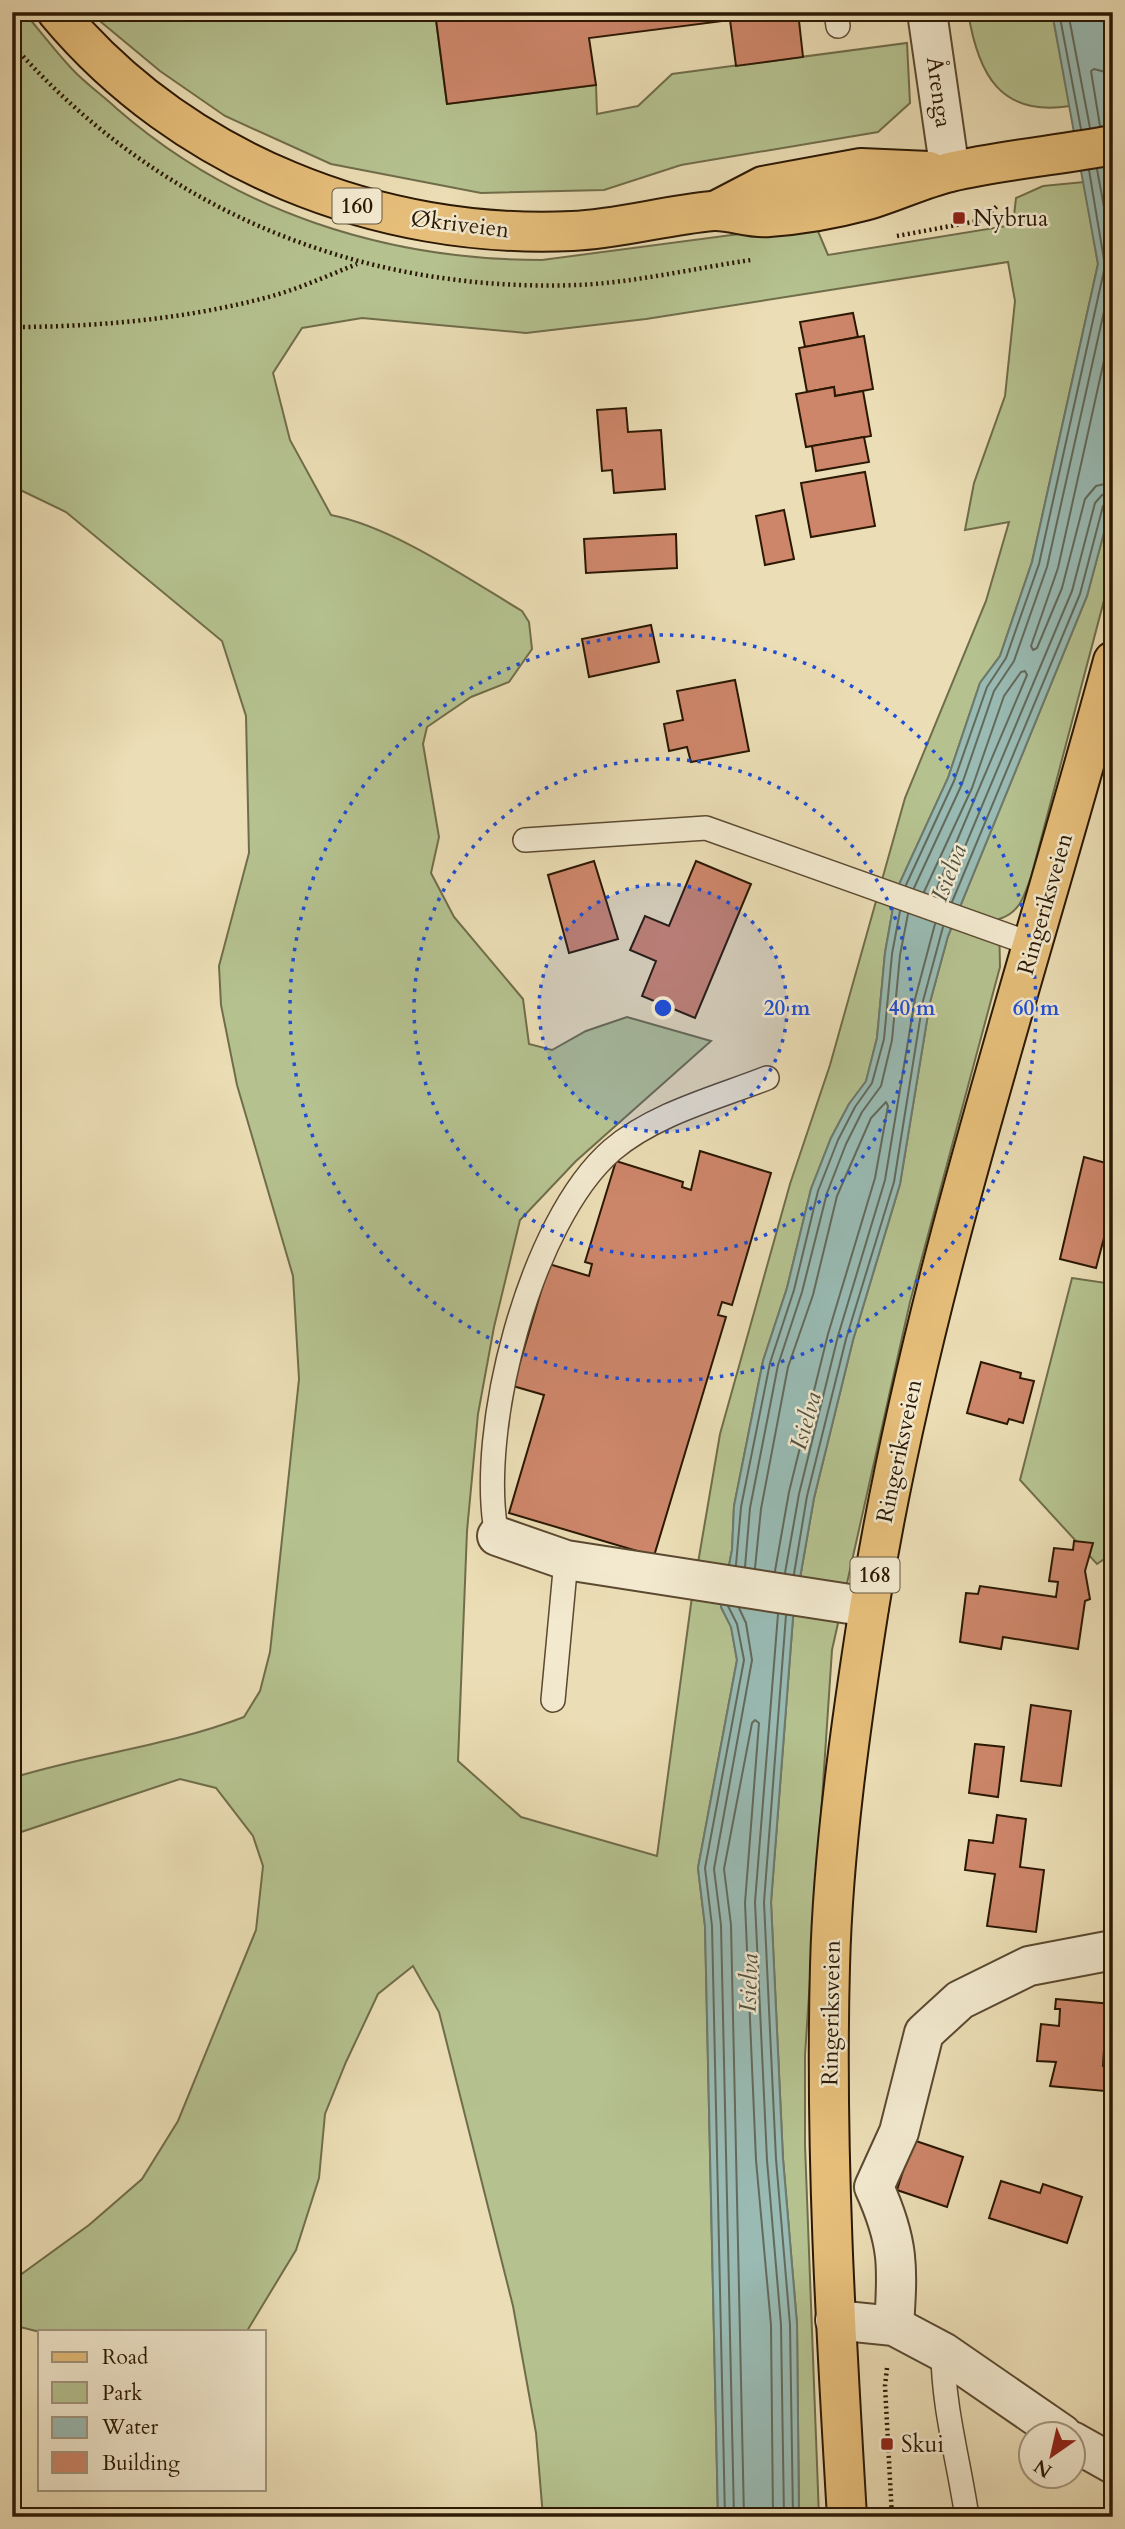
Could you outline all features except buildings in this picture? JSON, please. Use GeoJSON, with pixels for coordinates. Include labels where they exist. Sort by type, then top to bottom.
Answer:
{"type":"FeatureCollection","features":[{"type":"Feature","properties":{"kind":"main road","name":"Økriveien"},"geometry":{"type":"LineString","coordinates":[[57,12],[108,66],[195,133],[248,164],[372,211],[443,225],[501,232],[573,231],[715,211],[766,218],[836,207],[950,172],[1113,145]]}},
{"type":"Feature","properties":{"kind":"main road","name":"Ringeriksveien"},"geometry":{"type":"LineString","coordinates":[[847,2517],[835,2320],[829,2133],[830,1962],[841,1826],[869,1607],[904,1418],[983,1115],[1034,945],[1113,661]]}},
{"type":"Feature","properties":{"kind":"street","name":"Årenga"},"geometry":{"type":"LineString","coordinates":[[927,12],[950,172]]}},
{"type":"Feature","properties":{"kind":"street"},"geometry":{"type":"LineString","coordinates":[[497,1536],[566,1560],[869,1607]]}},
{"type":"Feature","properties":{"kind":"street"},"geometry":{"type":"LineString","coordinates":[[894,2326],[898,2264],[887,2217],[874,2187],[899,2132],[924,2033],[960,2000],[1029,1966],[1113,1950]]}},
{"type":"Feature","properties":{"kind":"street"},"geometry":{"type":"LineString","coordinates":[[835,2320],[894,2326],[943,2352],[1042,2420]]}},
{"type":"Feature","properties":{"kind":"street"},"geometry":{"type":"LineString","coordinates":[[1086,2448],[1113,2464]]}},
{"type":"Feature","properties":{"kind":"lane"},"geometry":{"type":"LineString","coordinates":[[525,840],[706,828],[1034,945]]}},
{"type":"Feature","properties":{"kind":"lane"},"geometry":{"type":"LineString","coordinates":[[497,1536],[490,1503],[498,1398],[540,1257],[569,1201],[612,1150],[660,1120],[767,1078]]}},
{"type":"Feature","properties":{"kind":"lane"},"geometry":{"type":"LineString","coordinates":[[553,1700],[566,1560]]}},
{"type":"Feature","properties":{"kind":"lane"},"geometry":{"type":"LineString","coordinates":[[943,2352],[943,2391],[958,2449],[967,2517]]}},
{"type":"Feature","properties":{"kind":"path"},"geometry":{"type":"LineString","coordinates":[[12,327],[79,327],[205,311],[273,296],[358,263]]}},
{"type":"Feature","properties":{"kind":"path"},"geometry":{"type":"LineString","coordinates":[[892,2517],[885,2386],[894,2326]]}},
{"type":"Feature","properties":{"kind":"green space"},"geometry":{"type":"Polygon","coordinates":[[[12,12],[24,12],[72,69],[116,108],[162,144],[211,176],[262,202],[315,223],[426,251],[484,258],[542,260],[815,224],[828,255],[1013,225],[1016,198],[1043,186],[1084,182],[1098,264],[1032,562],[1000,656],[980,683],[948,778],[896,891],[885,953],[877,1038],[866,1082],[849,1104],[831,1138],[811,1189],[787,1288],[763,1361],[734,1506],[732,1550],[721,1607],[731,1626],[737,1660],[698,1868],[705,1926],[718,2517],[543,2517],[536,2433],[513,2306],[439,2012],[413,1966],[378,1994],[346,2062],[325,2114],[319,2178],[296,2250],[248,2330],[38,2332],[12,2325],[12,2281],[89,2225],[142,2179],[178,2121],[256,1930],[263,1866],[253,1836],[216,1788],[180,1779],[12,1835],[12,1778],[158,1743],[244,1717],[260,1691],[270,1652],[299,1379],[293,1276],[237,1085],[221,1005],[219,966],[249,853],[246,716],[222,641],[66,512],[12,486],[12,12]],[[1008,262],[646,319],[526,333],[362,318],[302,328],[273,373],[290,440],[331,515],[379,530],[429,555],[522,611],[529,622],[532,649],[509,682],[471,697],[427,727],[423,744],[439,837],[431,873],[454,917],[523,999],[529,1044],[552,1050],[586,1031],[627,1017],[711,1041],[576,1161],[520,1220],[494,1327],[478,1414],[467,1531],[458,1761],[521,1817],[657,1856],[691,1604],[720,1434],[790,1184],[830,1065],[905,798],[986,601],[1009,522],[965,530],[974,483],[1005,396],[1015,301],[1008,262]]]}},
{"type":"Feature","properties":{"kind":"green space"},"geometry":{"type":"Polygon","coordinates":[[[89,12],[435,12],[447,104],[596,85],[597,114],[638,106],[672,74],[907,43],[910,103],[878,132],[681,165],[604,190],[481,193],[331,164],[225,116],[160,71],[89,12]]]}},
{"type":"Feature","properties":{"kind":"green space"},"geometry":{"type":"Polygon","coordinates":[[[968,12],[1052,12],[1070,106],[1046,108],[1026,105],[996,86],[978,54],[968,12]]]}},
{"type":"Feature","properties":{"kind":"green space"},"geometry":{"type":"Polygon","coordinates":[[[1113,499],[1112,570],[1031,877],[1017,908],[999,919],[1000,967],[910,1302],[832,1650],[805,2055],[805,2145],[819,2517],[799,2517],[797,2324],[783,2159],[771,1902],[793,1618],[814,1498],[853,1340],[900,1184],[930,1002],[948,936],[1087,596],[1113,499]]]}},
{"type":"Feature","properties":{"kind":"green space"},"geometry":{"type":"Polygon","coordinates":[[[1072,1278],[1113,1284],[1113,1553],[1097,1564],[1020,1480],[1072,1278]]]}},
{"type":"Feature","properties":{"kind":"water","name":"Isielva"},"geometry":{"type":"Polygon","coordinates":[[[1052,12],[1105,12],[1109,48],[1113,51],[1113,499],[1087,596],[948,936],[930,1002],[900,1184],[853,1340],[814,1498],[793,1618],[771,1902],[783,2159],[797,2324],[799,2517],[718,2517],[705,1926],[698,1868],[737,1660],[731,1627],[721,1607],[732,1550],[734,1506],[763,1361],[787,1288],[811,1189],[831,1138],[849,1104],[866,1081],[877,1038],[885,953],[896,891],[948,778],[980,683],[1000,656],[1032,562],[1098,264],[1052,12]]]}},
{"type":"Feature","properties":{"kind":"place","name":"Nybrua"},"geometry":{"type":"Point","coordinates":[959,218]}},
{"type":"Feature","properties":{"kind":"place","name":"Skui"},"geometry":{"type":"Point","coordinates":[887,2444]}}]}
